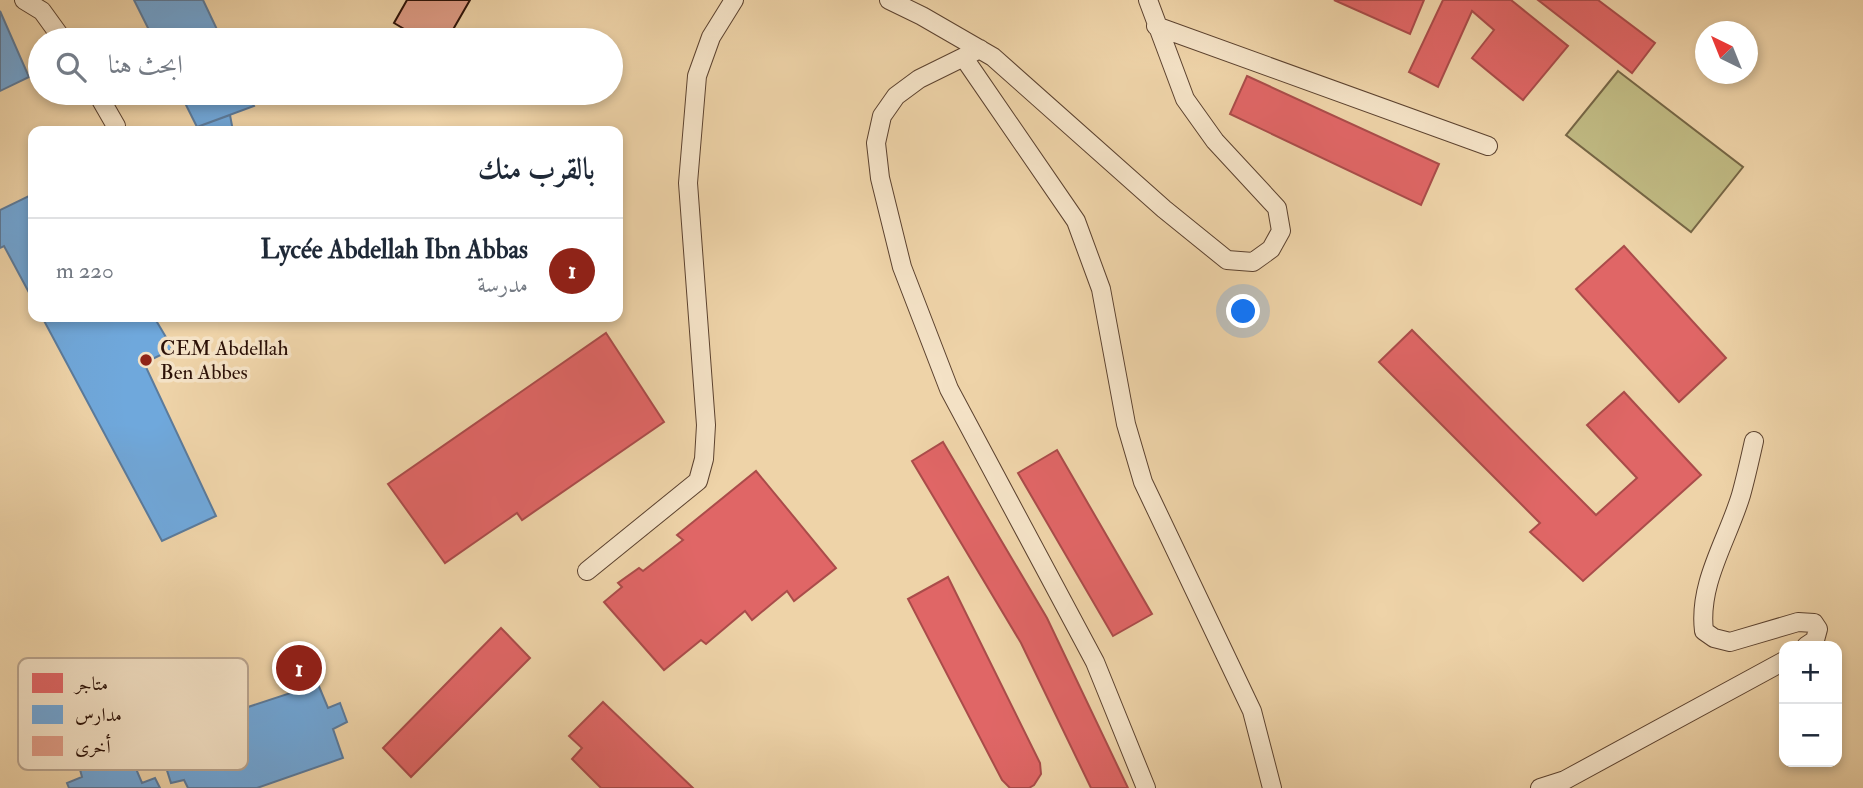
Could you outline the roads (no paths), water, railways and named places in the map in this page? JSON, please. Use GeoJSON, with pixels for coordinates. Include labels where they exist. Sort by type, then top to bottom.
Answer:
{"type":"FeatureCollection","features":[{"type":"Feature","properties":{"kind":"lane"},"geometry":{"type":"LineString","coordinates":[[24,0],[42,11],[54,28]]}},
{"type":"Feature","properties":{"kind":"lane"},"geometry":{"type":"LineString","coordinates":[[587,571],[698,481],[704,459],[706,425],[688,183],[697,76],[711,37],[734,0]]}},
{"type":"Feature","properties":{"kind":"lane"},"geometry":{"type":"LineString","coordinates":[[889,0],[972,54],[993,57],[1164,209],[1227,260],[1253,262],[1271,249],[1281,231],[1276,208],[1215,141],[1185,99],[1148,0]]}},
{"type":"Feature","properties":{"kind":"lane"},"geometry":{"type":"LineString","coordinates":[[1156,26],[1488,146]]}},
{"type":"Feature","properties":{"kind":"lane"},"geometry":{"type":"LineString","coordinates":[[972,54],[919,79],[896,96],[882,116],[876,143],[880,178],[902,267],[950,388],[1095,662],[1146,788]]}},
{"type":"Feature","properties":{"kind":"lane"},"geometry":{"type":"LineString","coordinates":[[972,54],[1076,221],[1101,289],[1126,424],[1143,482],[1252,711],[1272,788]]}},
{"type":"Feature","properties":{"kind":"lane"},"geometry":{"type":"LineString","coordinates":[[104,105],[116,125]]}},
{"type":"Feature","properties":{"kind":"lane"},"geometry":{"type":"LineString","coordinates":[[1754,441],[1741,496],[1709,578],[1702,616],[1704,631],[1714,638],[1730,642],[1798,622],[1814,623],[1818,629],[1814,641]]}},
{"type":"Feature","properties":{"kind":"lane"},"geometry":{"type":"LineString","coordinates":[[1540,788],[1565,780],[1779,664]]}},
{"type":"Feature","properties":{"kind":"place","name":"CEM Abdellah Ben Abbes"},"geometry":{"type":"Point","coordinates":[146,360]}},
{"type":"Feature","properties":{"kind":"place","name":"Lycée Abdellah Ibn Abbas"},"geometry":{"type":"Point","coordinates":[299,668]}}]}
